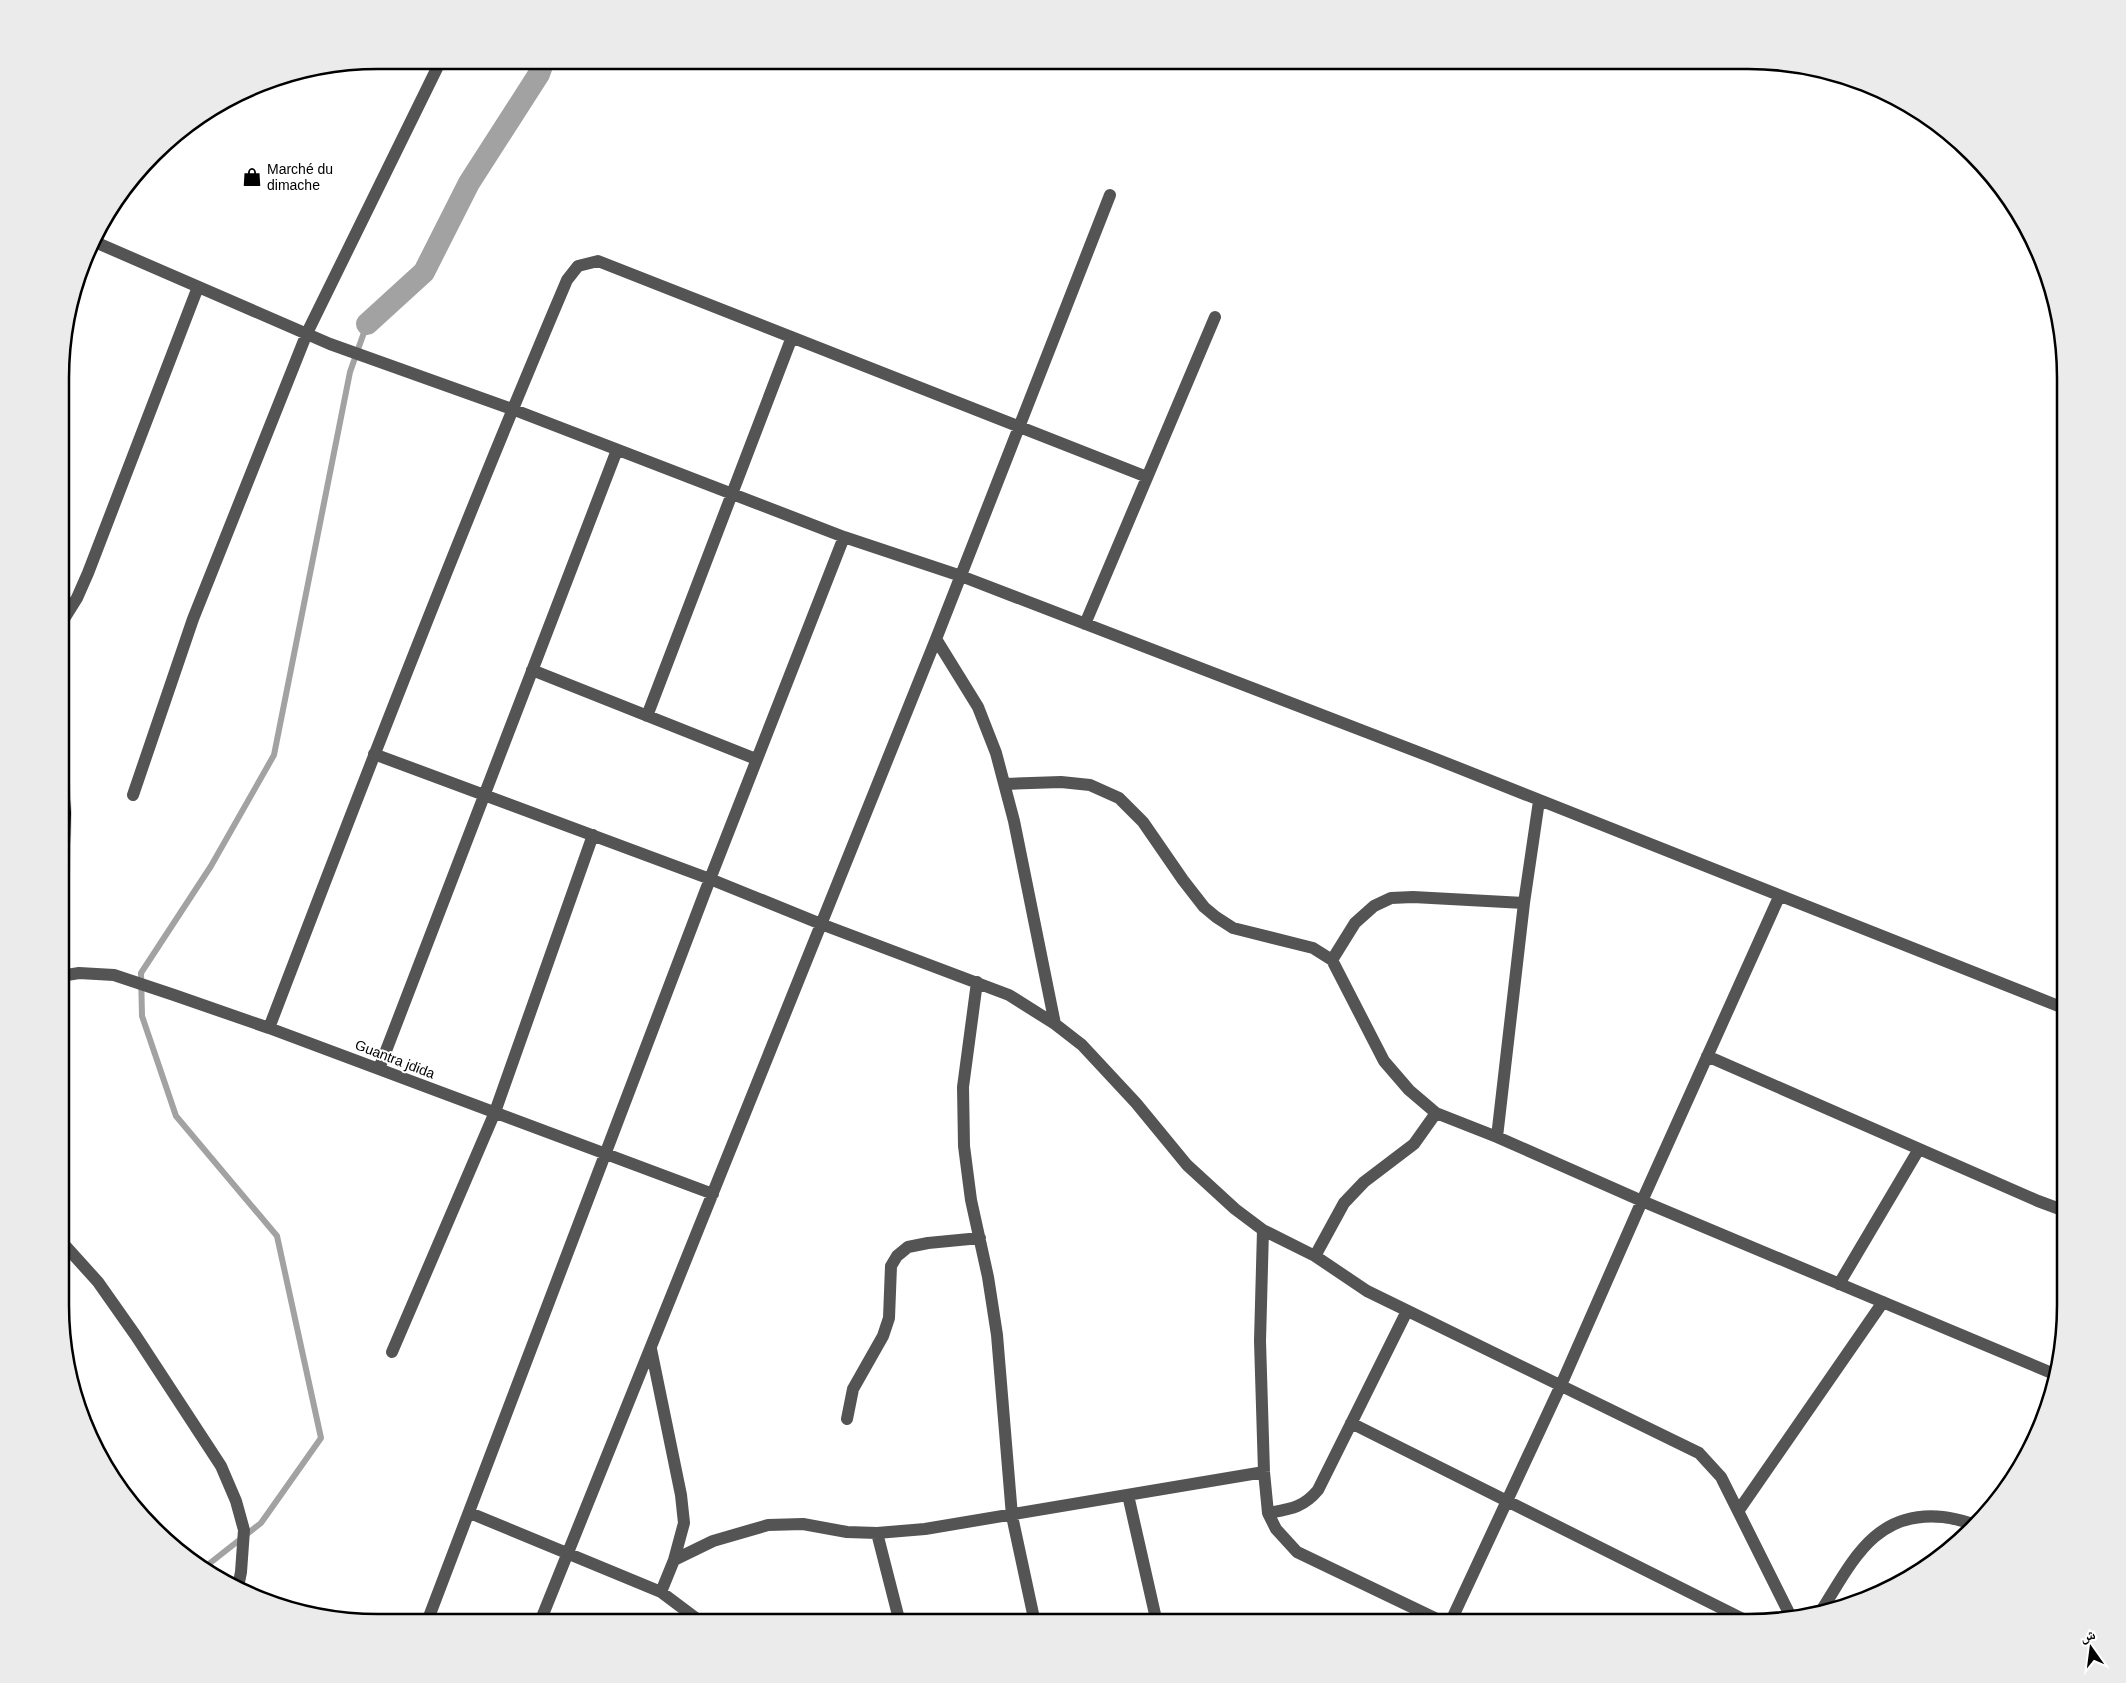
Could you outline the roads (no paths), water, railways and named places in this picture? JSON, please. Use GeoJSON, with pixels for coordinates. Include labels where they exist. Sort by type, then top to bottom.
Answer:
{"type":"FeatureCollection","features":[{"type":"Feature","properties":{"kind":"street"},"geometry":{"type":"LineString","coordinates":[[134,794],[193,619],[307,334],[438,69]]}},
{"type":"Feature","properties":{"kind":"street"},"geometry":{"type":"LineString","coordinates":[[543,1614],[936,639],[1110,195]]}},
{"type":"Feature","properties":{"kind":"street"},"geometry":{"type":"LineString","coordinates":[[100,244],[330,344],[512,409],[844,537],[961,576],[1540,801],[2057,1005]]}},
{"type":"Feature","properties":{"kind":"street"},"geometry":{"type":"LineString","coordinates":[[269,1028],[374,754],[512,409],[567,280],[578,266],[598,261],[1147,476]]}},
{"type":"Feature","properties":{"kind":"street"},"geometry":{"type":"LineString","coordinates":[[69,611],[88,573],[198,287]]}},
{"type":"Feature","properties":{"kind":"street"},"geometry":{"type":"LineString","coordinates":[[1085,624],[1215,317]]}},
{"type":"Feature","properties":{"kind":"street"},"geometry":{"type":"LineString","coordinates":[[648,716],[792,337]]}},
{"type":"Feature","properties":{"kind":"street"},"geometry":{"type":"LineString","coordinates":[[379,1069],[617,450]]}},
{"type":"Feature","properties":{"kind":"street"},"geometry":{"type":"LineString","coordinates":[[430,1614],[710,878],[844,537]]}},
{"type":"Feature","properties":{"kind":"street"},"geometry":{"type":"LineString","coordinates":[[936,639],[978,707],[996,753],[1014,821],[1055,1024]]}},
{"type":"Feature","properties":{"kind":"street"},"geometry":{"type":"LineString","coordinates":[[532,670],[756,759]]}},
{"type":"Feature","properties":{"kind":"street"},"geometry":{"type":"LineString","coordinates":[[374,754],[710,878],[821,924],[1009,995],[1055,1024],[1082,1045],[1136,1103],[1187,1165],[1235,1209],[1263,1230],[1315,1256],[1367,1291],[1699,1453],[1721,1477],[1788,1612]]}},
{"type":"Feature","properties":{"kind":"street"},"geometry":{"type":"LineString","coordinates":[[1005,784],[1061,782],[1090,785],[1119,798],[1143,822],[1183,880],[1204,907],[1216,917],[1233,928],[1313,948],[1332,960],[1384,1061],[1409,1090],[1436,1113],[1497,1137],[1642,1201],[2050,1372]]}},
{"type":"Feature","properties":{"kind":"street"},"geometry":{"type":"LineString","coordinates":[[1497,1137],[1524,903],[1540,801]]}},
{"type":"Feature","properties":{"kind":"street"},"geometry":{"type":"LineString","coordinates":[[392,1352],[495,1112],[593,835]]}},
{"type":"Feature","properties":{"kind":"street"},"geometry":{"type":"LineString","coordinates":[[1332,960],[1355,923],[1374,906],[1391,898],[1413,897],[1524,903]]}},
{"type":"Feature","properties":{"kind":"street"},"geometry":{"type":"LineString","coordinates":[[1454,1614],[1561,1385],[1707,1056],[1780,897]]}},
{"type":"Feature","properties":{"kind":"street","name":"Guantra jdida"},"geometry":{"type":"LineString","coordinates":[[69,974],[79,972],[114,976],[174,995],[269,1028],[713,1194]]}},
{"type":"Feature","properties":{"kind":"street"},"geometry":{"type":"LineString","coordinates":[[977,982],[963,1087],[964,1146],[971,1200],[980,1238],[997,1335],[1012,1516],[1033,1614]]}},
{"type":"Feature","properties":{"kind":"street"},"geometry":{"type":"LineString","coordinates":[[1707,1056],[2057,1208]]}},
{"type":"Feature","properties":{"kind":"street"},"geometry":{"type":"LineString","coordinates":[[1315,1256],[1344,1203],[1364,1182],[1414,1144],[1436,1113]]}},
{"type":"Feature","properties":{"kind":"street"},"geometry":{"type":"LineString","coordinates":[[1839,1284],[1919,1149]]}},
{"type":"Feature","properties":{"kind":"street"},"geometry":{"type":"LineString","coordinates":[[1263,1230],[1260,1341],[1264,1472],[1268,1513],[1276,1529],[1297,1552],[1426,1614]]}},
{"type":"Feature","properties":{"kind":"street"},"geometry":{"type":"LineString","coordinates":[[847,1418],[854,1389],[884,1336],[889,1318],[891,1266],[897,1256],[908,1247],[980,1238]]}},
{"type":"Feature","properties":{"kind":"street"},"geometry":{"type":"LineString","coordinates":[[69,1250],[98,1282],[136,1336],[221,1466],[236,1500],[244,1530],[239,1581]]}},
{"type":"Feature","properties":{"kind":"street"},"geometry":{"type":"LineString","coordinates":[[1738,1510],[1883,1302]]}},
{"type":"Feature","properties":{"kind":"street"},"geometry":{"type":"LineString","coordinates":[[1268,1513],[1294,1508],[1309,1501],[1318,1490],[1407,1311]]}},
{"type":"Feature","properties":{"kind":"street"},"geometry":{"type":"LineString","coordinates":[[651,1349],[684,1514],[684,1523],[674,1560],[661,1592]]}},
{"type":"Feature","properties":{"kind":"street"},"geometry":{"type":"LineString","coordinates":[[1351,1423],[1506,1501],[1718,1614]]}},
{"type":"Feature","properties":{"kind":"street"},"geometry":{"type":"LineString","coordinates":[[674,1560],[714,1541],[768,1525],[803,1524],[847,1532],[877,1533],[925,1529],[1012,1516],[1264,1472]]}},
{"type":"Feature","properties":{"kind":"street"},"geometry":{"type":"LineString","coordinates":[[1128,1495],[1154,1614]]}},
{"type":"Feature","properties":{"kind":"street"},"geometry":{"type":"LineString","coordinates":[[470,1513],[567,1555],[661,1592],[690,1614]]}},
{"type":"Feature","properties":{"kind":"street"},"geometry":{"type":"LineString","coordinates":[[1825,1605],[1856,1554],[1868,1541],[1888,1526],[1918,1517],[1943,1517],[1968,1523]]}},
{"type":"Feature","properties":{"kind":"street"},"geometry":{"type":"LineString","coordinates":[[877,1533],[898,1614]]}},
{"type":"Feature","properties":{"kind":"waterway"},"geometry":{"type":"LineString","coordinates":[[367,324],[424,272],[469,183],[541,69]]}},
{"type":"Feature","properties":{"kind":"waterway"},"geometry":{"type":"LineString","coordinates":[[209,1564],[261,1523],[321,1438],[277,1236],[176,1116],[142,1016],[141,973],[211,866],[274,755],[350,372],[367,324]]}},
{"type":"Feature","properties":{"kind":"place","name":"Marché du dimache"},"geometry":{"type":"Point","coordinates":[252,177]}}]}
